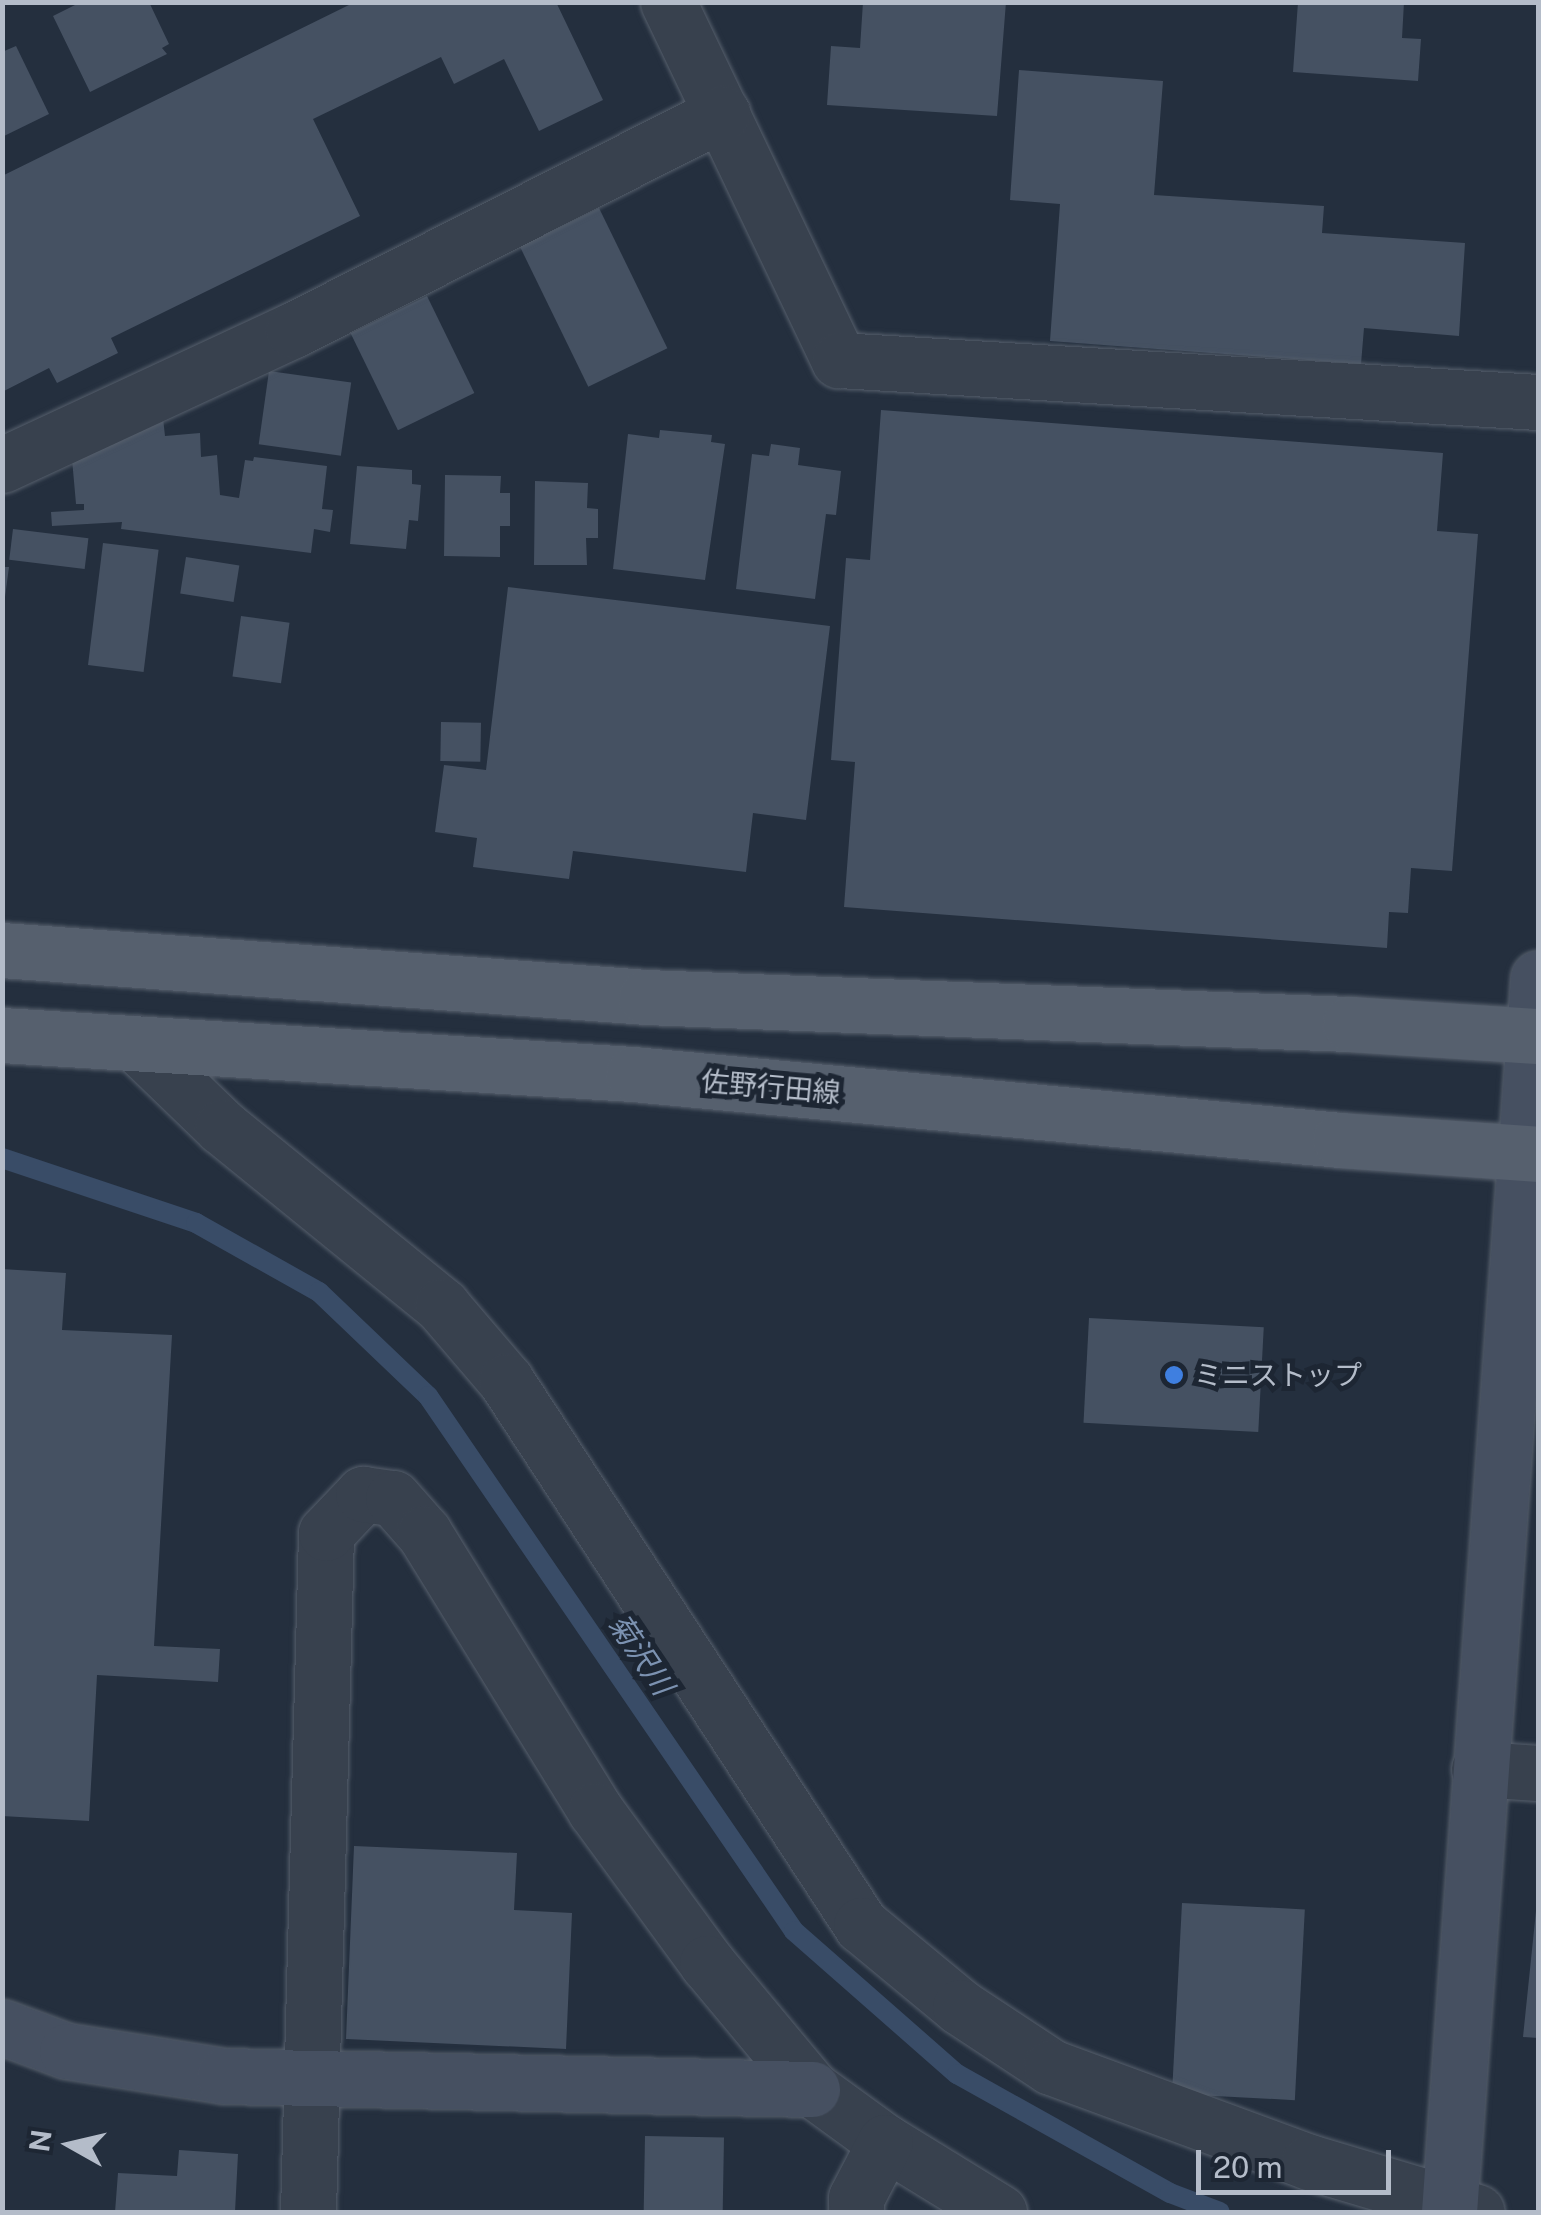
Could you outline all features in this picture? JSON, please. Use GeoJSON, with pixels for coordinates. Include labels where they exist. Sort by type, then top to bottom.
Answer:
{"type":"FeatureCollection","features":[{"type":"Feature","properties":{"kind":"main road"},"geometry":{"type":"LineString","coordinates":[[2,950],[646,997],[1350,1024],[1537,1036]]}},
{"type":"Feature","properties":{"kind":"main road","name":"佐野行田線"},"geometry":{"type":"LineString","coordinates":[[2,1035],[633,1074],[1340,1140],[1533,1154]]}},
{"type":"Feature","properties":{"kind":"street"},"geometry":{"type":"LineString","coordinates":[[668,2],[839,360],[1538,402]]}},
{"type":"Feature","properties":{"kind":"street"},"geometry":{"type":"LineString","coordinates":[[2,465],[292,330],[722,113]]}},
{"type":"Feature","properties":{"kind":"street"},"geometry":{"type":"LineString","coordinates":[[135,1043],[222,1126],[442,1306],[506,1381],[860,1925],[960,2007],[1052,2067],[1310,2162],[1459,2210],[1479,1769],[1533,1154],[1538,978]]}},
{"type":"Feature","properties":{"kind":"street"},"geometry":{"type":"LineString","coordinates":[[308,2212],[326,1533],[363,1494],[393,1498],[424,1533],[596,1810],[707,1963],[812,2089],[885,2142],[999,2212]]}},
{"type":"Feature","properties":{"kind":"street"},"geometry":{"type":"LineString","coordinates":[[1479,1769],[1538,1773]]}},
{"type":"Feature","properties":{"kind":"street"},"geometry":{"type":"LineString","coordinates":[[2,2027],[67,2051],[224,2076],[812,2089]]}},
{"type":"Feature","properties":{"kind":"street"},"geometry":{"type":"LineString","coordinates":[[856,2212],[856,2198],[885,2142]]}},
{"type":"Feature","properties":{"kind":"building"},"geometry":{"type":"Polygon","coordinates":[[[81,2],[149,2],[169,44],[162,48],[167,54],[90,92],[53,16],[81,2]]]}},
{"type":"Feature","properties":{"kind":"building"},"geometry":{"type":"Polygon","coordinates":[[[355,2],[556,2],[603,100],[539,131],[504,59],[454,84],[441,57],[313,119],[360,216],[111,338],[118,353],[57,383],[49,368],[4,391],[2,176],[355,2]]]}},
{"type":"Feature","properties":{"kind":"building"},"geometry":{"type":"Polygon","coordinates":[[[863,2],[1006,2],[997,116],[827,105],[831,46],[860,48],[863,2]]]}},
{"type":"Feature","properties":{"kind":"building"},"geometry":{"type":"Polygon","coordinates":[[[1298,2],[1404,2],[1402,38],[1421,39],[1418,81],[1293,72],[1298,2]]]}},
{"type":"Feature","properties":{"kind":"building"},"geometry":{"type":"Polygon","coordinates":[[[16,46],[49,114],[2,137],[2,52],[16,46]]]}},
{"type":"Feature","properties":{"kind":"building"},"geometry":{"type":"Polygon","coordinates":[[[1019,70],[1163,81],[1154,195],[1324,206],[1322,233],[1465,243],[1459,336],[1364,328],[1361,364],[1050,341],[1060,204],[1010,200],[1019,70]]]}},
{"type":"Feature","properties":{"kind":"building"},"geometry":{"type":"Polygon","coordinates":[[[599,208],[667,348],[588,387],[520,247],[599,208]]]}},
{"type":"Feature","properties":{"kind":"building"},"geometry":{"type":"Polygon","coordinates":[[[427,296],[474,393],[398,430],[351,333],[427,296]]]}},
{"type":"Feature","properties":{"kind":"building"},"geometry":{"type":"Polygon","coordinates":[[[269,371],[351,383],[341,456],[259,444],[269,371]]]}},
{"type":"Feature","properties":{"kind":"building"},"geometry":{"type":"Polygon","coordinates":[[[881,410],[1443,453],[1437,531],[1478,534],[1452,871],[1411,868],[1408,913],[1389,912],[1387,948],[844,907],[855,762],[831,760],[846,558],[870,560],[881,410]]]}},
{"type":"Feature","properties":{"kind":"building"},"geometry":{"type":"Polygon","coordinates":[[[163,418],[165,436],[200,433],[201,457],[217,455],[220,495],[239,498],[245,460],[253,461],[254,457],[327,466],[322,509],[333,510],[330,532],[314,529],[311,553],[121,529],[122,522],[52,526],[51,512],[84,510],[84,504],[76,504],[72,459],[163,418]]]}},
{"type":"Feature","properties":{"kind":"building"},"geometry":{"type":"Polygon","coordinates":[[[660,430],[712,435],[711,442],[725,444],[705,580],[613,569],[628,434],[659,438],[660,430]]]}},
{"type":"Feature","properties":{"kind":"building"},"geometry":{"type":"Polygon","coordinates":[[[771,444],[800,448],[798,465],[841,471],[836,515],[826,514],[815,599],[736,589],[752,454],[769,456],[771,444]]]}},
{"type":"Feature","properties":{"kind":"building"},"geometry":{"type":"Polygon","coordinates":[[[357,466],[412,470],[412,484],[421,485],[418,521],[409,520],[406,549],[350,544],[357,466]]]}},
{"type":"Feature","properties":{"kind":"building"},"geometry":{"type":"Polygon","coordinates":[[[445,475],[501,476],[500,493],[510,493],[510,526],[500,526],[500,557],[444,556],[445,475]]]}},
{"type":"Feature","properties":{"kind":"building"},"geometry":{"type":"Polygon","coordinates":[[[535,481],[588,483],[587,508],[598,509],[598,538],[586,538],[587,565],[534,565],[535,481]]]}},
{"type":"Feature","properties":{"kind":"building"},"geometry":{"type":"Polygon","coordinates":[[[13,529],[88,538],[85,569],[9,560],[13,529]]]}},
{"type":"Feature","properties":{"kind":"building"},"geometry":{"type":"Polygon","coordinates":[[[103,543],[159,550],[144,672],[88,665],[103,543]]]}},
{"type":"Feature","properties":{"kind":"building"},"geometry":{"type":"Polygon","coordinates":[[[186,557],[239,565],[234,602],[180,594],[186,557]]]}},
{"type":"Feature","properties":{"kind":"building"},"geometry":{"type":"Polygon","coordinates":[[[2,567],[9,567],[5,597],[2,597],[2,567]]]}},
{"type":"Feature","properties":{"kind":"building"},"geometry":{"type":"Polygon","coordinates":[[[508,587],[830,626],[806,820],[753,813],[746,872],[573,851],[569,879],[473,867],[477,838],[435,832],[444,765],[486,770],[508,587]]]}},
{"type":"Feature","properties":{"kind":"building"},"geometry":{"type":"Polygon","coordinates":[[[241,616],[290,623],[281,683],[233,676],[241,616]]]}},
{"type":"Feature","properties":{"kind":"building"},"geometry":{"type":"Polygon","coordinates":[[[441,722],[481,723],[480,762],[440,761],[441,722]]]}},
{"type":"Feature","properties":{"kind":"building"},"geometry":{"type":"Polygon","coordinates":[[[2,1269],[66,1273],[62,1330],[172,1335],[154,1646],[220,1649],[218,1682],[97,1675],[89,1821],[2,1816],[2,1269]]]}},
{"type":"Feature","properties":{"kind":"building","name":"ミニストップ"},"geometry":{"type":"Polygon","coordinates":[[[1089,1318],[1264,1327],[1258,1432],[1084,1423],[1089,1318]]]}},
{"type":"Feature","properties":{"kind":"building"},"geometry":{"type":"Polygon","coordinates":[[[354,1846],[517,1853],[514,1910],[572,1913],[566,2049],[346,2039],[354,1846]]]}},
{"type":"Feature","properties":{"kind":"building"},"geometry":{"type":"Polygon","coordinates":[[[1182,1903],[1305,1909],[1295,2100],[1172,2094],[1182,1903]]]}},
{"type":"Feature","properties":{"kind":"building"},"geometry":{"type":"Polygon","coordinates":[[[1538,1911],[1538,2038],[1523,2037],[1538,1911]]]}},
{"type":"Feature","properties":{"kind":"building"},"geometry":{"type":"Polygon","coordinates":[[[645,2136],[724,2137],[723,2212],[644,2212],[645,2136]]]}},
{"type":"Feature","properties":{"kind":"building"},"geometry":{"type":"Polygon","coordinates":[[[179,2150],[238,2154],[235,2212],[115,2212],[118,2173],[177,2176],[179,2150]]]}},
{"type":"Feature","properties":{"kind":"waterway","name":"菊沢川"},"geometry":{"type":"LineString","coordinates":[[2,1158],[196,1223],[319,1292],[428,1396],[794,1931],[957,2074],[1170,2193],[1220,2212]]}},
{"type":"Feature","properties":{"kind":"place","name":"ミニストップ"},"geometry":{"type":"Point","coordinates":[1174,1375]}}]}
